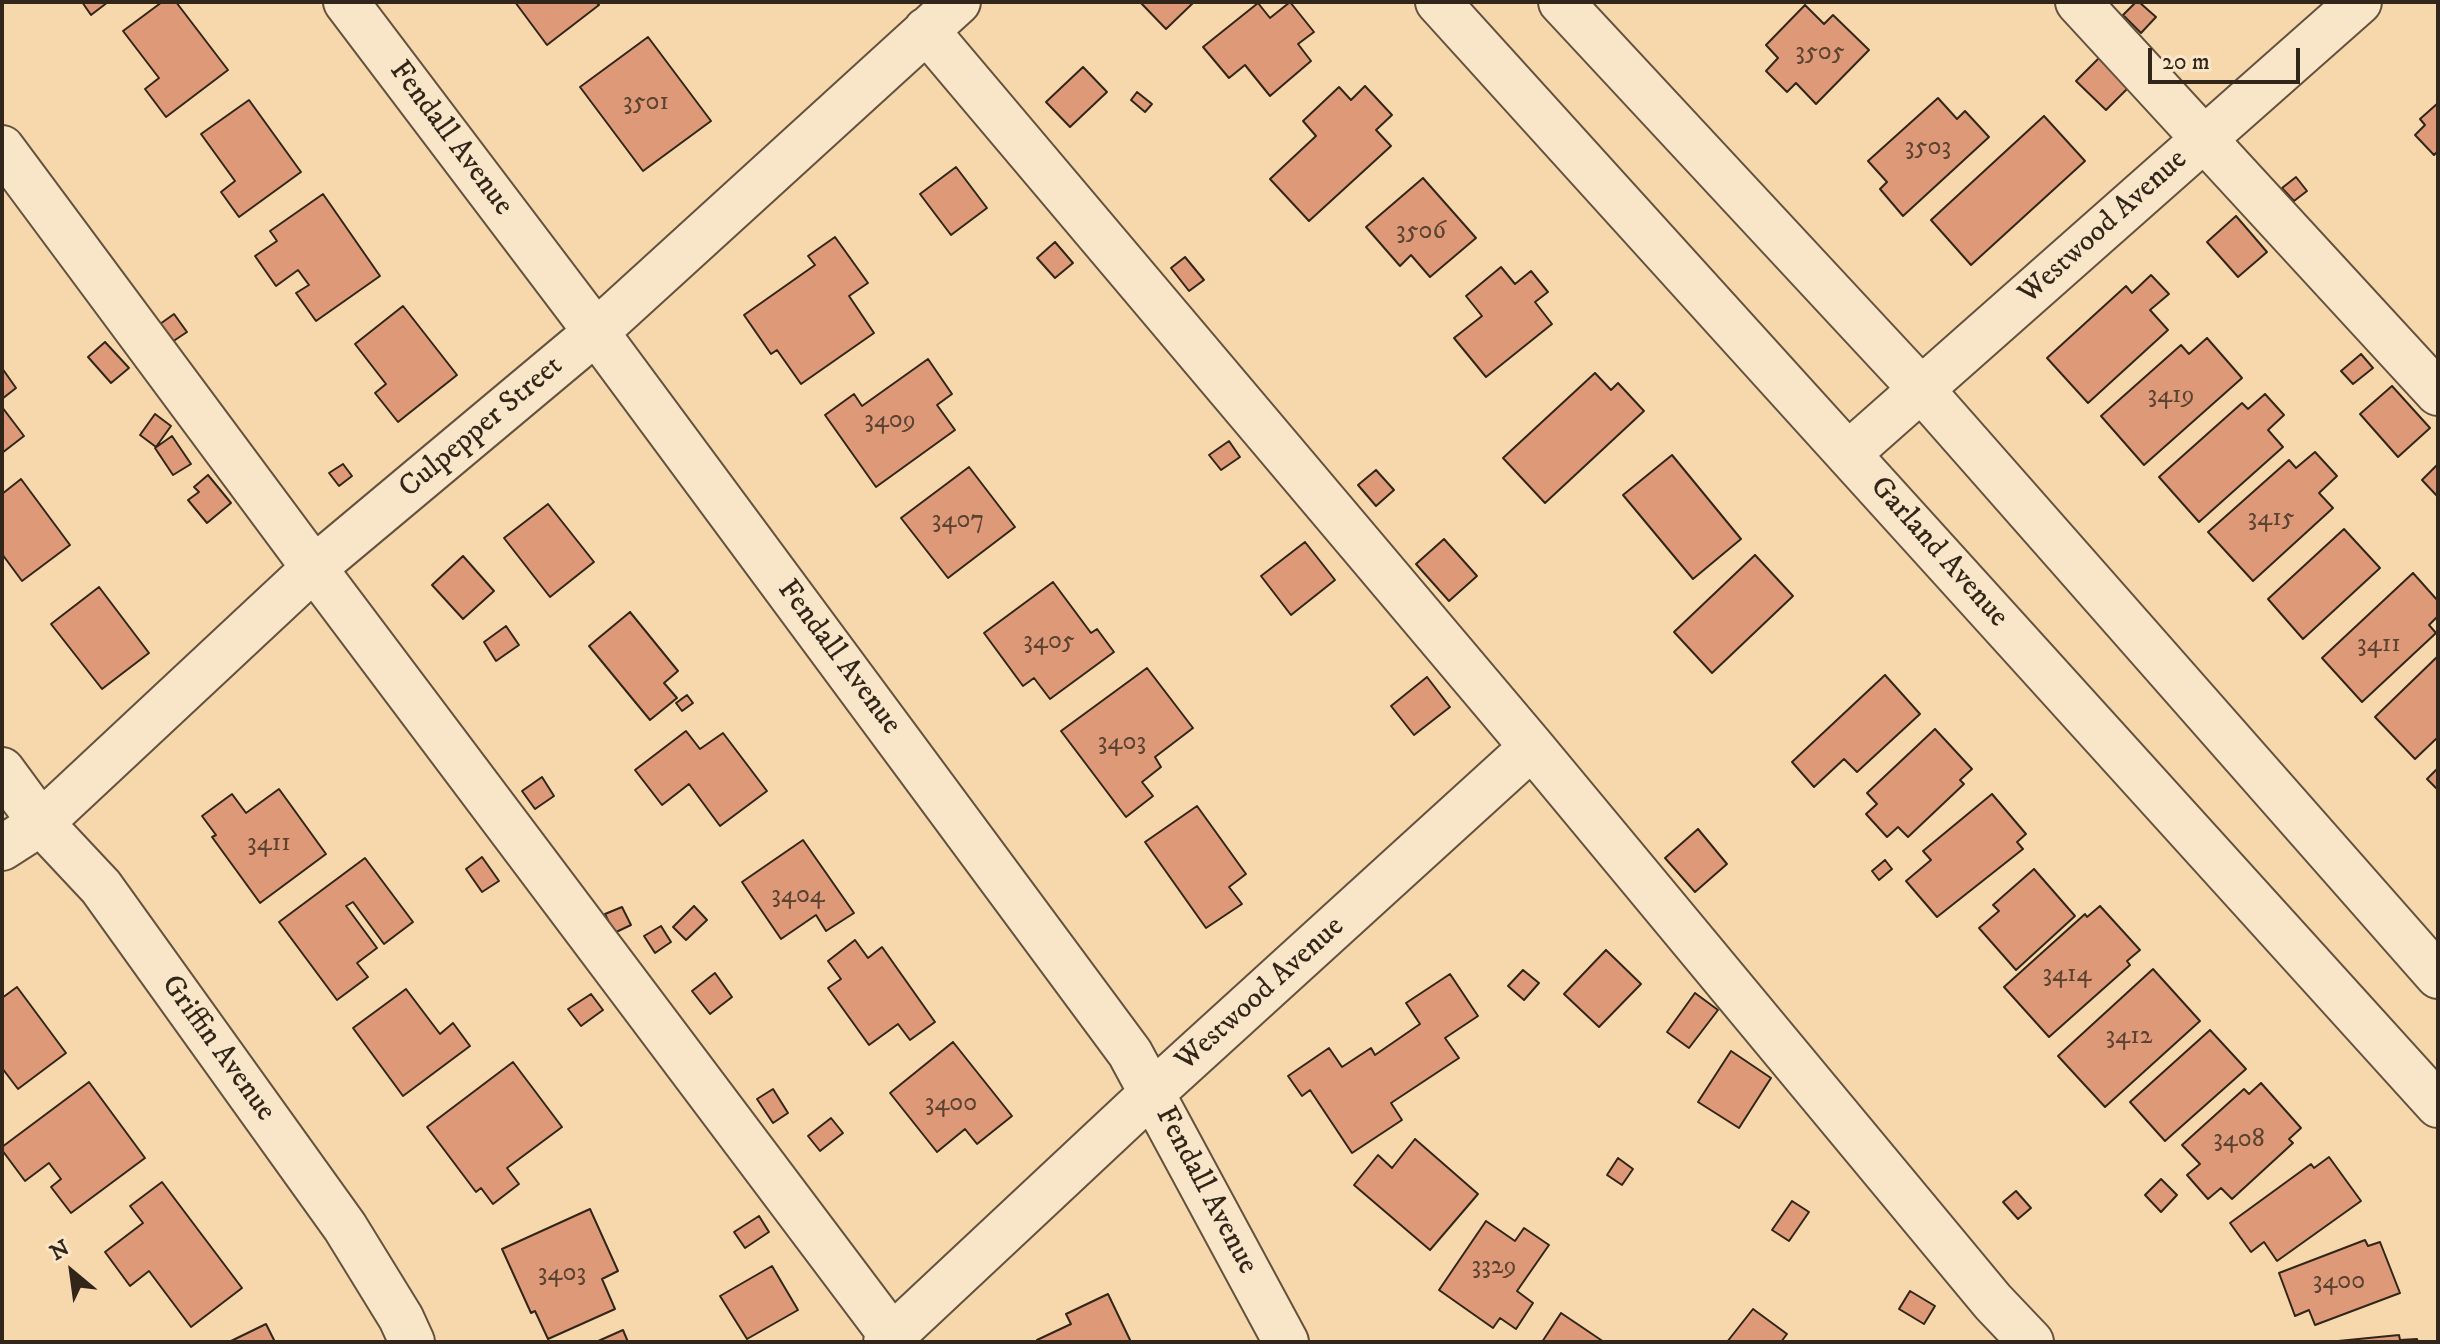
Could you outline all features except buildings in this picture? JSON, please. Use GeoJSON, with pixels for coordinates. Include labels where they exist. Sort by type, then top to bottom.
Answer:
{"type":"FeatureCollection","features":[{"type":"Feature","properties":{"kind":"street","name":"Fendall Avenue"},"geometry":{"type":"LineString","coordinates":[[346,2],[596,332],[1130,1053],[1286,1342]]}},
{"type":"Feature","properties":{"kind":"street","name":"Garland Avenue"},"geometry":{"type":"LineString","coordinates":[[1438,2],[2438,1105]]}},
{"type":"Feature","properties":{"kind":"street"},"geometry":{"type":"LineString","coordinates":[[1561,2],[1921,389],[2438,976]]}},
{"type":"Feature","properties":{"kind":"street"},"geometry":{"type":"LineString","coordinates":[[2078,2],[2438,393]]}},
{"type":"Feature","properties":{"kind":"street","name":"Westwood Avenue"},"geometry":{"type":"LineString","coordinates":[[1848,454],[2359,2]]}},
{"type":"Feature","properties":{"kind":"street","name":"Culpepper Street"},"geometry":{"type":"LineString","coordinates":[[2,848],[41,823],[314,568],[596,332],[942,16]]}},
{"type":"Feature","properties":{"kind":"street"},"geometry":{"type":"LineString","coordinates":[[942,16],[1532,747],[1904,1196],[1993,1302],[2031,1342]]}},
{"type":"Feature","properties":{"kind":"street"},"geometry":{"type":"LineString","coordinates":[[2,148],[889,1339]]}},
{"type":"Feature","properties":{"kind":"street","name":"Westwood Avenue"},"geometry":{"type":"LineString","coordinates":[[889,1339],[1152,1093],[1532,747]]}},
{"type":"Feature","properties":{"kind":"street","name":"Griffin Avenue"},"geometry":{"type":"LineString","coordinates":[[2,770],[41,823],[101,887],[345,1227],[401,1318],[412,1342]]}}]}
